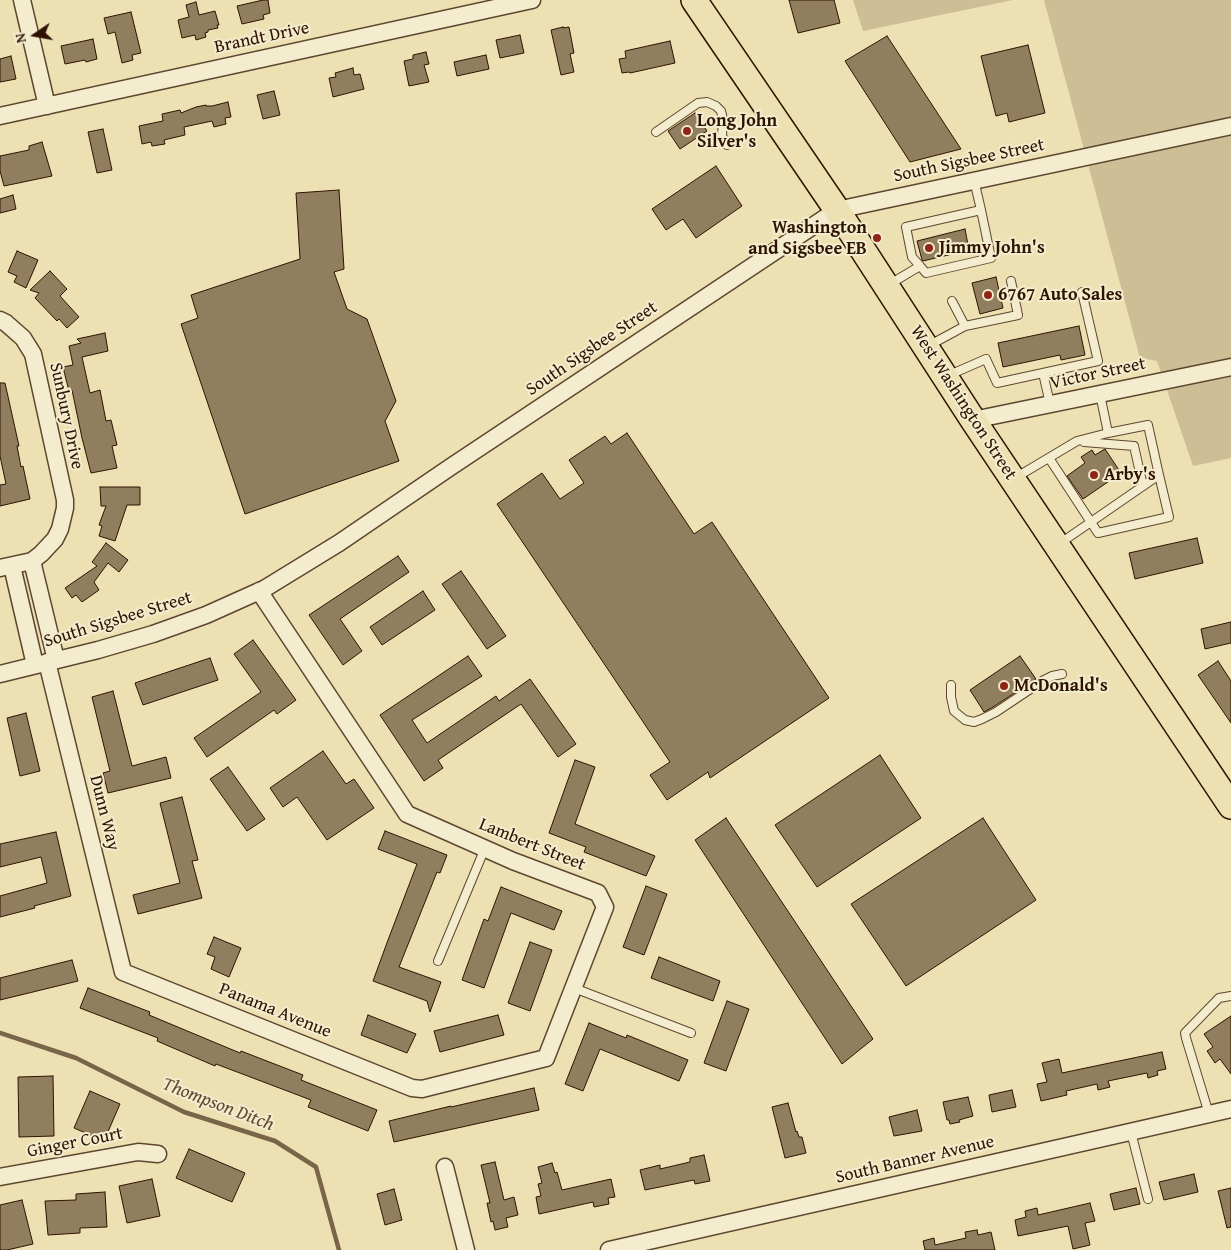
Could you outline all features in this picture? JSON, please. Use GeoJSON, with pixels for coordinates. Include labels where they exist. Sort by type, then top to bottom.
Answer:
{"type":"FeatureCollection","features":[{"type":"Feature","properties":{"kind":"main road","name":"West Washington Street"},"geometry":{"type":"LineString","coordinates":[[694,0],[837,210],[973,420],[1231,806]]}},
{"type":"Feature","properties":{"kind":"street"},"geometry":{"type":"LineString","coordinates":[[22,0],[47,106]]}},
{"type":"Feature","properties":{"kind":"street","name":"Brandt Drive"},"geometry":{"type":"LineString","coordinates":[[0,116],[532,0]]}},
{"type":"Feature","properties":{"kind":"street","name":"South Sigsbee Street"},"geometry":{"type":"LineString","coordinates":[[0,674],[153,634],[206,615],[259,592],[339,543],[837,210],[1231,126]]}},
{"type":"Feature","properties":{"kind":"street","name":"Sunbury Drive"},"geometry":{"type":"LineString","coordinates":[[2,321],[23,338],[32,354],[64,500],[64,514],[60,529],[51,545],[32,561]]}},
{"type":"Feature","properties":{"kind":"street","name":"Victor Street"},"geometry":{"type":"LineString","coordinates":[[973,420],[1231,367]]}},
{"type":"Feature","properties":{"kind":"street"},"geometry":{"type":"LineString","coordinates":[[32,561],[46,662],[6,567],[32,561]]}},
{"type":"Feature","properties":{"kind":"street","name":"Lambert Street"},"geometry":{"type":"LineString","coordinates":[[259,592],[407,814],[513,861],[598,893],[605,907],[546,1058],[422,1089],[412,1088]]}},
{"type":"Feature","properties":{"kind":"street","name":"Dunn Way"},"geometry":{"type":"LineString","coordinates":[[46,662],[124,972]]}},
{"type":"Feature","properties":{"kind":"street","name":"Panama Avenue"},"geometry":{"type":"LineString","coordinates":[[124,972],[412,1088]]}},
{"type":"Feature","properties":{"kind":"street","name":"South Banner Avenue"},"geometry":{"type":"LineString","coordinates":[[609,1250],[1231,1109]]}},
{"type":"Feature","properties":{"kind":"street","name":"Ginger Court"},"geometry":{"type":"LineString","coordinates":[[0,1178],[138,1152],[158,1154]]}},
{"type":"Feature","properties":{"kind":"street"},"geometry":{"type":"LineString","coordinates":[[445,1167],[466,1250]]}},
{"type":"Feature","properties":{"kind":"lane"},"geometry":{"type":"LineString","coordinates":[[656,132],[698,103],[706,102],[716,106],[721,111],[723,119],[722,136],[727,145]]}},
{"type":"Feature","properties":{"kind":"lane"},"geometry":{"type":"LineString","coordinates":[[974,180],[981,210],[991,258],[926,273],[912,257],[906,227],[981,210]]}},
{"type":"Feature","properties":{"kind":"lane"},"geometry":{"type":"LineString","coordinates":[[886,287],[920,266]]}},
{"type":"Feature","properties":{"kind":"lane"},"geometry":{"type":"LineString","coordinates":[[926,347],[965,326],[1018,315],[1011,281]]}},
{"type":"Feature","properties":{"kind":"lane"},"geometry":{"type":"LineString","coordinates":[[945,377],[986,359],[996,383],[1098,361],[1082,292]]}},
{"type":"Feature","properties":{"kind":"lane"},"geometry":{"type":"LineString","coordinates":[[952,301],[965,326]]}},
{"type":"Feature","properties":{"kind":"lane"},"geometry":{"type":"LineString","coordinates":[[1043,373],[1050,404]]}},
{"type":"Feature","properties":{"kind":"lane"},"geometry":{"type":"LineString","coordinates":[[1100,394],[1108,434]]}},
{"type":"Feature","properties":{"kind":"lane"},"geometry":{"type":"LineString","coordinates":[[1013,479],[1078,441],[1148,425],[1169,517],[1098,533],[1049,458]]}},
{"type":"Feature","properties":{"kind":"lane"},"geometry":{"type":"LineString","coordinates":[[1078,441],[1134,446],[1143,486]]}},
{"type":"Feature","properties":{"kind":"lane"},"geometry":{"type":"LineString","coordinates":[[1057,545],[1159,474]]}},
{"type":"Feature","properties":{"kind":"lane"},"geometry":{"type":"LineString","coordinates":[[951,685],[954,711],[965,720],[974,722],[996,712],[1044,680],[1062,674]]}},
{"type":"Feature","properties":{"kind":"lane"},"geometry":{"type":"LineString","coordinates":[[438,961],[485,848]]}},
{"type":"Feature","properties":{"kind":"lane"},"geometry":{"type":"LineString","coordinates":[[574,988],[691,1033]]}},
{"type":"Feature","properties":{"kind":"lane"},"geometry":{"type":"LineString","coordinates":[[1209,1114],[1185,1033],[1219,998],[1231,996]]}},
{"type":"Feature","properties":{"kind":"lane"},"geometry":{"type":"LineString","coordinates":[[1130,1132],[1148,1199]]}},
{"type":"Feature","properties":{"kind":"shaded area"},"geometry":{"type":"Polygon","coordinates":[[[853,0],[1013,0],[863,31],[853,0]]]}},
{"type":"Feature","properties":{"kind":"shaded area"},"geometry":{"type":"Polygon","coordinates":[[[1044,0],[1231,0],[1231,458],[1193,466],[1157,361],[1140,358],[1044,0]]]}},
{"type":"Feature","properties":{"kind":"building"},"geometry":{"type":"Polygon","coordinates":[[[268,0],[270,13],[263,15],[264,19],[242,24],[237,6],[268,0]]]}},
{"type":"Feature","properties":{"kind":"building"},"geometry":{"type":"Polygon","coordinates":[[[789,0],[834,0],[840,23],[798,33],[789,0]]]}},
{"type":"Feature","properties":{"kind":"building"},"geometry":{"type":"Polygon","coordinates":[[[196,2],[199,15],[215,11],[219,25],[217,25],[218,28],[208,30],[205,33],[206,37],[196,40],[195,35],[182,38],[178,20],[189,17],[186,5],[196,2]]]}},
{"type":"Feature","properties":{"kind":"building"},"geometry":{"type":"Polygon","coordinates":[[[131,12],[141,53],[132,55],[133,60],[122,63],[115,32],[108,34],[104,18],[131,12]]]}},
{"type":"Feature","properties":{"kind":"building"},"geometry":{"type":"Polygon","coordinates":[[[569,27],[574,53],[570,54],[574,72],[561,75],[551,30],[569,27]]]}},
{"type":"Feature","properties":{"kind":"building"},"geometry":{"type":"Polygon","coordinates":[[[520,35],[524,53],[500,58],[496,40],[520,35]]]}},
{"type":"Feature","properties":{"kind":"building"},"geometry":{"type":"Polygon","coordinates":[[[887,36],[961,149],[910,162],[845,61],[887,36]]]}},
{"type":"Feature","properties":{"kind":"building"},"geometry":{"type":"Polygon","coordinates":[[[93,39],[97,59],[65,64],[61,46],[93,39]]]}},
{"type":"Feature","properties":{"kind":"building"},"geometry":{"type":"Polygon","coordinates":[[[670,41],[675,63],[622,73],[619,59],[626,58],[625,51],[670,41]]]}},
{"type":"Feature","properties":{"kind":"building"},"geometry":{"type":"Polygon","coordinates":[[[1028,45],[1045,113],[1009,122],[1007,113],[996,116],[981,56],[1028,45]]]}},
{"type":"Feature","properties":{"kind":"building"},"geometry":{"type":"Polygon","coordinates":[[[426,52],[429,64],[424,65],[429,82],[409,86],[404,61],[413,59],[413,55],[426,52]]]}},
{"type":"Feature","properties":{"kind":"building"},"geometry":{"type":"Polygon","coordinates":[[[486,55],[489,69],[457,76],[454,62],[486,55]]]}},
{"type":"Feature","properties":{"kind":"building"},"geometry":{"type":"Polygon","coordinates":[[[11,56],[16,79],[0,82],[0,59],[11,56]]]}},
{"type":"Feature","properties":{"kind":"building"},"geometry":{"type":"Polygon","coordinates":[[[353,68],[354,75],[360,74],[364,89],[333,97],[329,78],[336,77],[335,73],[353,68]]]}},
{"type":"Feature","properties":{"kind":"building"},"geometry":{"type":"Polygon","coordinates":[[[274,91],[280,115],[263,119],[257,95],[274,91]]]}},
{"type":"Feature","properties":{"kind":"building"},"geometry":{"type":"Polygon","coordinates":[[[228,102],[231,117],[225,118],[226,124],[214,127],[212,121],[184,127],[185,135],[164,140],[165,144],[152,146],[151,142],[142,144],[139,126],[163,121],[162,114],[180,110],[181,113],[196,107],[228,102]]]}},
{"type":"Feature","properties":{"kind":"building","name":"Long John Silver's"},"geometry":{"type":"Polygon","coordinates":[[[695,113],[707,131],[680,149],[668,131],[695,113]]]}},
{"type":"Feature","properties":{"kind":"building"},"geometry":{"type":"Polygon","coordinates":[[[103,129],[112,170],[97,173],[88,132],[103,129]]]}},
{"type":"Feature","properties":{"kind":"building"},"geometry":{"type":"Polygon","coordinates":[[[42,142],[52,176],[4,186],[0,171],[0,156],[29,150],[29,146],[42,142]]]}},
{"type":"Feature","properties":{"kind":"building"},"geometry":{"type":"Polygon","coordinates":[[[716,166],[742,206],[696,238],[683,219],[666,230],[652,209],[716,166]]]}},
{"type":"Feature","properties":{"kind":"building"},"geometry":{"type":"Polygon","coordinates":[[[339,190],[344,269],[334,272],[347,309],[367,319],[396,401],[385,421],[399,461],[245,514],[181,324],[198,318],[191,295],[300,259],[296,193],[339,190]]]}},
{"type":"Feature","properties":{"kind":"building"},"geometry":{"type":"Polygon","coordinates":[[[13,195],[16,209],[0,213],[0,199],[13,195]]]}},
{"type":"Feature","properties":{"kind":"building"},"geometry":{"type":"Polygon","coordinates":[[[965,229],[969,250],[922,260],[917,241],[965,229]]]}},
{"type":"Feature","properties":{"kind":"building"},"geometry":{"type":"Polygon","coordinates":[[[17,251],[38,260],[26,288],[14,282],[17,276],[8,272],[17,251]]]}},
{"type":"Feature","properties":{"kind":"building"},"geometry":{"type":"Polygon","coordinates":[[[50,271],[67,289],[60,296],[79,317],[67,328],[59,319],[57,321],[35,298],[39,293],[30,290],[50,271]]]}},
{"type":"Feature","properties":{"kind":"building","name":"6767 Auto Sales"},"geometry":{"type":"Polygon","coordinates":[[[996,277],[1003,308],[980,314],[972,283],[996,277]]]}},
{"type":"Feature","properties":{"kind":"building"},"geometry":{"type":"Polygon","coordinates":[[[1079,326],[1085,355],[1061,360],[1060,355],[1003,367],[998,343],[1079,326]]]}},
{"type":"Feature","properties":{"kind":"building"},"geometry":{"type":"Polygon","coordinates":[[[105,333],[108,351],[82,357],[90,393],[100,390],[106,421],[111,420],[117,445],[112,446],[117,468],[91,473],[72,390],[69,391],[63,367],[73,365],[69,346],[81,343],[77,339],[105,333]]]}},
{"type":"Feature","properties":{"kind":"building"},"geometry":{"type":"Polygon","coordinates":[[[0,383],[5,383],[19,446],[17,446],[21,467],[23,466],[30,499],[0,506],[0,485],[6,484],[0,456],[0,383]]]}},
{"type":"Feature","properties":{"kind":"building"},"geometry":{"type":"Polygon","coordinates":[[[627,433],[694,534],[712,522],[829,698],[710,778],[708,772],[667,800],[650,775],[670,762],[497,504],[542,473],[560,499],[584,483],[569,460],[605,436],[611,444],[627,433]]]}},
{"type":"Feature","properties":{"kind":"building","name":"Arby's"},"geometry":{"type":"Polygon","coordinates":[[[1105,449],[1121,473],[1083,499],[1067,476],[1085,463],[1081,457],[1092,450],[1095,455],[1105,449]]]}},
{"type":"Feature","properties":{"kind":"building"},"geometry":{"type":"Polygon","coordinates":[[[100,487],[140,487],[140,505],[127,505],[115,541],[99,536],[102,526],[99,525],[106,506],[101,506],[100,487]]]}},
{"type":"Feature","properties":{"kind":"building"},"geometry":{"type":"Polygon","coordinates":[[[1197,538],[1203,563],[1135,579],[1129,553],[1197,538]]]}},
{"type":"Feature","properties":{"kind":"building"},"geometry":{"type":"Polygon","coordinates":[[[106,543],[128,560],[119,572],[108,563],[94,582],[99,590],[82,602],[76,595],[72,598],[65,588],[97,566],[92,562],[106,543]]]}},
{"type":"Feature","properties":{"kind":"building"},"geometry":{"type":"Polygon","coordinates":[[[398,556],[409,572],[340,619],[362,651],[343,665],[309,615],[398,556]]]}},
{"type":"Feature","properties":{"kind":"building"},"geometry":{"type":"Polygon","coordinates":[[[461,571],[506,636],[487,649],[442,584],[461,571]]]}},
{"type":"Feature","properties":{"kind":"building"},"geometry":{"type":"Polygon","coordinates":[[[423,591],[435,610],[382,645],[370,627],[423,591]]]}},
{"type":"Feature","properties":{"kind":"building"},"geometry":{"type":"Polygon","coordinates":[[[1231,622],[1231,643],[1205,649],[1201,629],[1231,622]]]}},
{"type":"Feature","properties":{"kind":"building"},"geometry":{"type":"Polygon","coordinates":[[[253,640],[296,700],[277,714],[274,710],[207,757],[194,738],[261,692],[234,654],[253,640]]]}},
{"type":"Feature","properties":{"kind":"building"},"geometry":{"type":"Polygon","coordinates":[[[468,656],[482,676],[412,720],[427,743],[496,696],[499,701],[530,679],[576,744],[558,757],[521,704],[438,760],[443,768],[424,781],[380,715],[468,656]]]}},
{"type":"Feature","properties":{"kind":"building"},"geometry":{"type":"Polygon","coordinates":[[[1020,656],[1036,679],[984,712],[970,690],[1020,656]]]}},
{"type":"Feature","properties":{"kind":"building"},"geometry":{"type":"Polygon","coordinates":[[[210,658],[218,680],[143,705],[135,683],[210,658]]]}},
{"type":"Feature","properties":{"kind":"building"},"geometry":{"type":"Polygon","coordinates":[[[1218,661],[1231,681],[1231,723],[1198,675],[1218,661]]]}},
{"type":"Feature","properties":{"kind":"building"},"geometry":{"type":"Polygon","coordinates":[[[113,691],[132,766],[166,757],[171,778],[108,793],[103,773],[110,771],[92,697],[113,691]]]}},
{"type":"Feature","properties":{"kind":"building"},"geometry":{"type":"Polygon","coordinates":[[[26,713],[40,771],[20,776],[7,718],[26,713]]]}},
{"type":"Feature","properties":{"kind":"building"},"geometry":{"type":"Polygon","coordinates":[[[323,751],[346,784],[354,779],[374,808],[327,840],[297,797],[283,807],[270,788],[323,751]]]}},
{"type":"Feature","properties":{"kind":"building"},"geometry":{"type":"Polygon","coordinates":[[[880,755],[921,818],[817,887],[775,825],[880,755]]]}},
{"type":"Feature","properties":{"kind":"building"},"geometry":{"type":"Polygon","coordinates":[[[575,760],[595,767],[575,824],[655,856],[646,876],[584,852],[586,847],[549,833],[575,760]]]}},
{"type":"Feature","properties":{"kind":"building"},"geometry":{"type":"Polygon","coordinates":[[[228,767],[265,819],[247,831],[210,779],[228,767]]]}},
{"type":"Feature","properties":{"kind":"building"},"geometry":{"type":"Polygon","coordinates":[[[182,797],[198,860],[192,861],[202,898],[138,914],[133,895],[180,883],[160,803],[182,797]]]}},
{"type":"Feature","properties":{"kind":"building"},"geometry":{"type":"Polygon","coordinates":[[[726,818],[873,1039],[842,1064],[695,840],[726,818]]]}},
{"type":"Feature","properties":{"kind":"building"},"geometry":{"type":"Polygon","coordinates":[[[983,818],[1036,900],[906,986],[851,904],[983,818]]]}},
{"type":"Feature","properties":{"kind":"building"},"geometry":{"type":"Polygon","coordinates":[[[385,831],[447,855],[440,873],[437,872],[399,967],[441,982],[430,1012],[427,1001],[373,981],[417,864],[378,849],[385,831]]]}},
{"type":"Feature","properties":{"kind":"building"},"geometry":{"type":"Polygon","coordinates":[[[56,832],[71,896],[0,917],[0,896],[47,883],[41,857],[0,867],[0,844],[56,832]]]}},
{"type":"Feature","properties":{"kind":"building"},"geometry":{"type":"Polygon","coordinates":[[[646,886],[667,894],[644,955],[623,947],[646,886]]]}},
{"type":"Feature","properties":{"kind":"building"},"geometry":{"type":"Polygon","coordinates":[[[501,887],[562,911],[554,930],[511,913],[484,988],[462,980],[484,919],[488,921],[501,887]]]}},
{"type":"Feature","properties":{"kind":"building"},"geometry":{"type":"Polygon","coordinates":[[[214,937],[241,948],[229,977],[211,969],[215,957],[207,954],[214,937]]]}},
{"type":"Feature","properties":{"kind":"building"},"geometry":{"type":"Polygon","coordinates":[[[530,942],[552,950],[530,1011],[508,1003],[530,942]]]}},
{"type":"Feature","properties":{"kind":"building"},"geometry":{"type":"Polygon","coordinates":[[[659,957],[720,981],[713,1001],[651,978],[659,957]]]}},
{"type":"Feature","properties":{"kind":"building"},"geometry":{"type":"Polygon","coordinates":[[[72,960],[78,981],[0,1000],[0,978],[72,960]]]}},
{"type":"Feature","properties":{"kind":"building"},"geometry":{"type":"Polygon","coordinates":[[[88,988],[150,1012],[149,1015],[240,1053],[241,1051],[303,1075],[301,1080],[377,1110],[368,1131],[308,1107],[311,1100],[216,1064],[215,1066],[157,1041],[158,1038],[80,1008],[88,988]]]}},
{"type":"Feature","properties":{"kind":"building"},"geometry":{"type":"Polygon","coordinates":[[[727,1001],[749,1009],[726,1071],[704,1063],[727,1001]]]}},
{"type":"Feature","properties":{"kind":"building"},"geometry":{"type":"Polygon","coordinates":[[[368,1015],[416,1034],[407,1053],[361,1035],[368,1015]]]}},
{"type":"Feature","properties":{"kind":"building"},"geometry":{"type":"Polygon","coordinates":[[[498,1015],[504,1035],[440,1052],[434,1031],[498,1015]]]}},
{"type":"Feature","properties":{"kind":"building"},"geometry":{"type":"Polygon","coordinates":[[[1231,1016],[1231,1074],[1220,1059],[1215,1063],[1207,1051],[1213,1047],[1204,1034],[1231,1016]]]}},
{"type":"Feature","properties":{"kind":"building"},"geometry":{"type":"Polygon","coordinates":[[[589,1023],[626,1038],[627,1035],[688,1060],[679,1081],[600,1049],[583,1091],[565,1084],[589,1023]]]}},
{"type":"Feature","properties":{"kind":"building"},"geometry":{"type":"Polygon","coordinates":[[[1162,1052],[1166,1069],[1157,1071],[1158,1075],[1148,1078],[1147,1073],[1108,1081],[1110,1087],[1098,1090],[1097,1084],[1066,1091],[1067,1095],[1041,1101],[1037,1084],[1047,1082],[1042,1063],[1059,1059],[1062,1073],[1162,1052]]]}},
{"type":"Feature","properties":{"kind":"building"},"geometry":{"type":"Polygon","coordinates":[[[53,1076],[54,1136],[19,1137],[18,1077],[53,1076]]]}},
{"type":"Feature","properties":{"kind":"building"},"geometry":{"type":"Polygon","coordinates":[[[534,1088],[539,1110],[394,1142],[389,1121],[534,1088]]]}},
{"type":"Feature","properties":{"kind":"building"},"geometry":{"type":"Polygon","coordinates":[[[1012,1090],[1016,1107],[992,1112],[989,1095],[1012,1090]]]}},
{"type":"Feature","properties":{"kind":"building"},"geometry":{"type":"Polygon","coordinates":[[[90,1091],[120,1104],[104,1141],[74,1128],[90,1091]]]}},
{"type":"Feature","properties":{"kind":"building"},"geometry":{"type":"Polygon","coordinates":[[[968,1097],[973,1116],[950,1124],[949,1120],[947,1120],[943,1102],[968,1097]]]}},
{"type":"Feature","properties":{"kind":"building"},"geometry":{"type":"Polygon","coordinates":[[[788,1103],[796,1132],[799,1137],[802,1137],[806,1153],[785,1158],[772,1107],[788,1103]]]}},
{"type":"Feature","properties":{"kind":"building"},"geometry":{"type":"Polygon","coordinates":[[[917,1110],[922,1131],[894,1136],[889,1117],[917,1110]]]}},
{"type":"Feature","properties":{"kind":"building"},"geometry":{"type":"Polygon","coordinates":[[[189,1149],[245,1173],[232,1202],[176,1178],[189,1149]]]}},
{"type":"Feature","properties":{"kind":"building"},"geometry":{"type":"Polygon","coordinates":[[[704,1155],[710,1181],[695,1184],[694,1180],[645,1190],[640,1170],[660,1165],[660,1169],[690,1162],[690,1158],[704,1155]]]}},
{"type":"Feature","properties":{"kind":"building"},"geometry":{"type":"Polygon","coordinates":[[[495,1162],[504,1200],[514,1197],[518,1215],[506,1218],[508,1227],[495,1230],[493,1221],[491,1222],[487,1203],[490,1203],[481,1165],[495,1162]]]}},
{"type":"Feature","properties":{"kind":"building"},"geometry":{"type":"Polygon","coordinates":[[[552,1163],[555,1173],[557,1172],[562,1190],[611,1179],[615,1197],[608,1198],[609,1204],[594,1207],[593,1202],[539,1214],[536,1197],[541,1196],[538,1184],[542,1183],[538,1167],[552,1163]]]}},
{"type":"Feature","properties":{"kind":"building"},"geometry":{"type":"Polygon","coordinates":[[[1194,1174],[1198,1192],[1164,1200],[1159,1182],[1194,1174]]]}},
{"type":"Feature","properties":{"kind":"building"},"geometry":{"type":"Polygon","coordinates":[[[152,1179],[160,1216],[127,1223],[119,1186],[152,1179]]]}},
{"type":"Feature","properties":{"kind":"building"},"geometry":{"type":"Polygon","coordinates":[[[1136,1188],[1140,1204],[1114,1210],[1110,1194],[1136,1188]]]}},
{"type":"Feature","properties":{"kind":"building"},"geometry":{"type":"Polygon","coordinates":[[[1231,1188],[1231,1227],[1227,1228],[1218,1191],[1231,1188]]]}},
{"type":"Feature","properties":{"kind":"building"},"geometry":{"type":"Polygon","coordinates":[[[394,1189],[402,1220],[385,1225],[377,1194],[394,1189]]]}},
{"type":"Feature","properties":{"kind":"building"},"geometry":{"type":"Polygon","coordinates":[[[105,1192],[107,1227],[80,1228],[80,1233],[48,1235],[45,1201],[76,1200],[76,1194],[105,1192]]]}},
{"type":"Feature","properties":{"kind":"building"},"geometry":{"type":"Polygon","coordinates":[[[22,1200],[33,1244],[0,1250],[0,1205],[22,1200]]]}},
{"type":"Feature","properties":{"kind":"building"},"geometry":{"type":"Polygon","coordinates":[[[1090,1203],[1095,1221],[1085,1223],[1090,1245],[1073,1249],[1068,1226],[1018,1236],[1015,1220],[1026,1217],[1025,1211],[1037,1208],[1038,1215],[1090,1203]]]}},
{"type":"Feature","properties":{"kind":"building"},"geometry":{"type":"Polygon","coordinates":[[[977,1230],[978,1235],[991,1232],[995,1250],[925,1250],[923,1241],[934,1238],[935,1245],[966,1238],[965,1232],[977,1230]]]}},
{"type":"Feature","properties":{"kind":"waterway","name":"Thompson Ditch"},"geometry":{"type":"LineString","coordinates":[[0,1033],[76,1058],[184,1112],[275,1141],[316,1167],[339,1250]]}},
{"type":"Feature","properties":{"kind":"place","name":"Long John Silver's"},"geometry":{"type":"Point","coordinates":[687,131]}},
{"type":"Feature","properties":{"kind":"place","name":"Washington and Sigsbee EB"},"geometry":{"type":"Point","coordinates":[877,238]}},
{"type":"Feature","properties":{"kind":"place","name":"Jimmy John's"},"geometry":{"type":"Point","coordinates":[929,248]}},
{"type":"Feature","properties":{"kind":"place","name":"6767 Auto Sales"},"geometry":{"type":"Point","coordinates":[988,295]}},
{"type":"Feature","properties":{"kind":"place","name":"Arby's"},"geometry":{"type":"Point","coordinates":[1094,475]}},
{"type":"Feature","properties":{"kind":"place","name":"McDonald's"},"geometry":{"type":"Point","coordinates":[1004,686]}}]}
